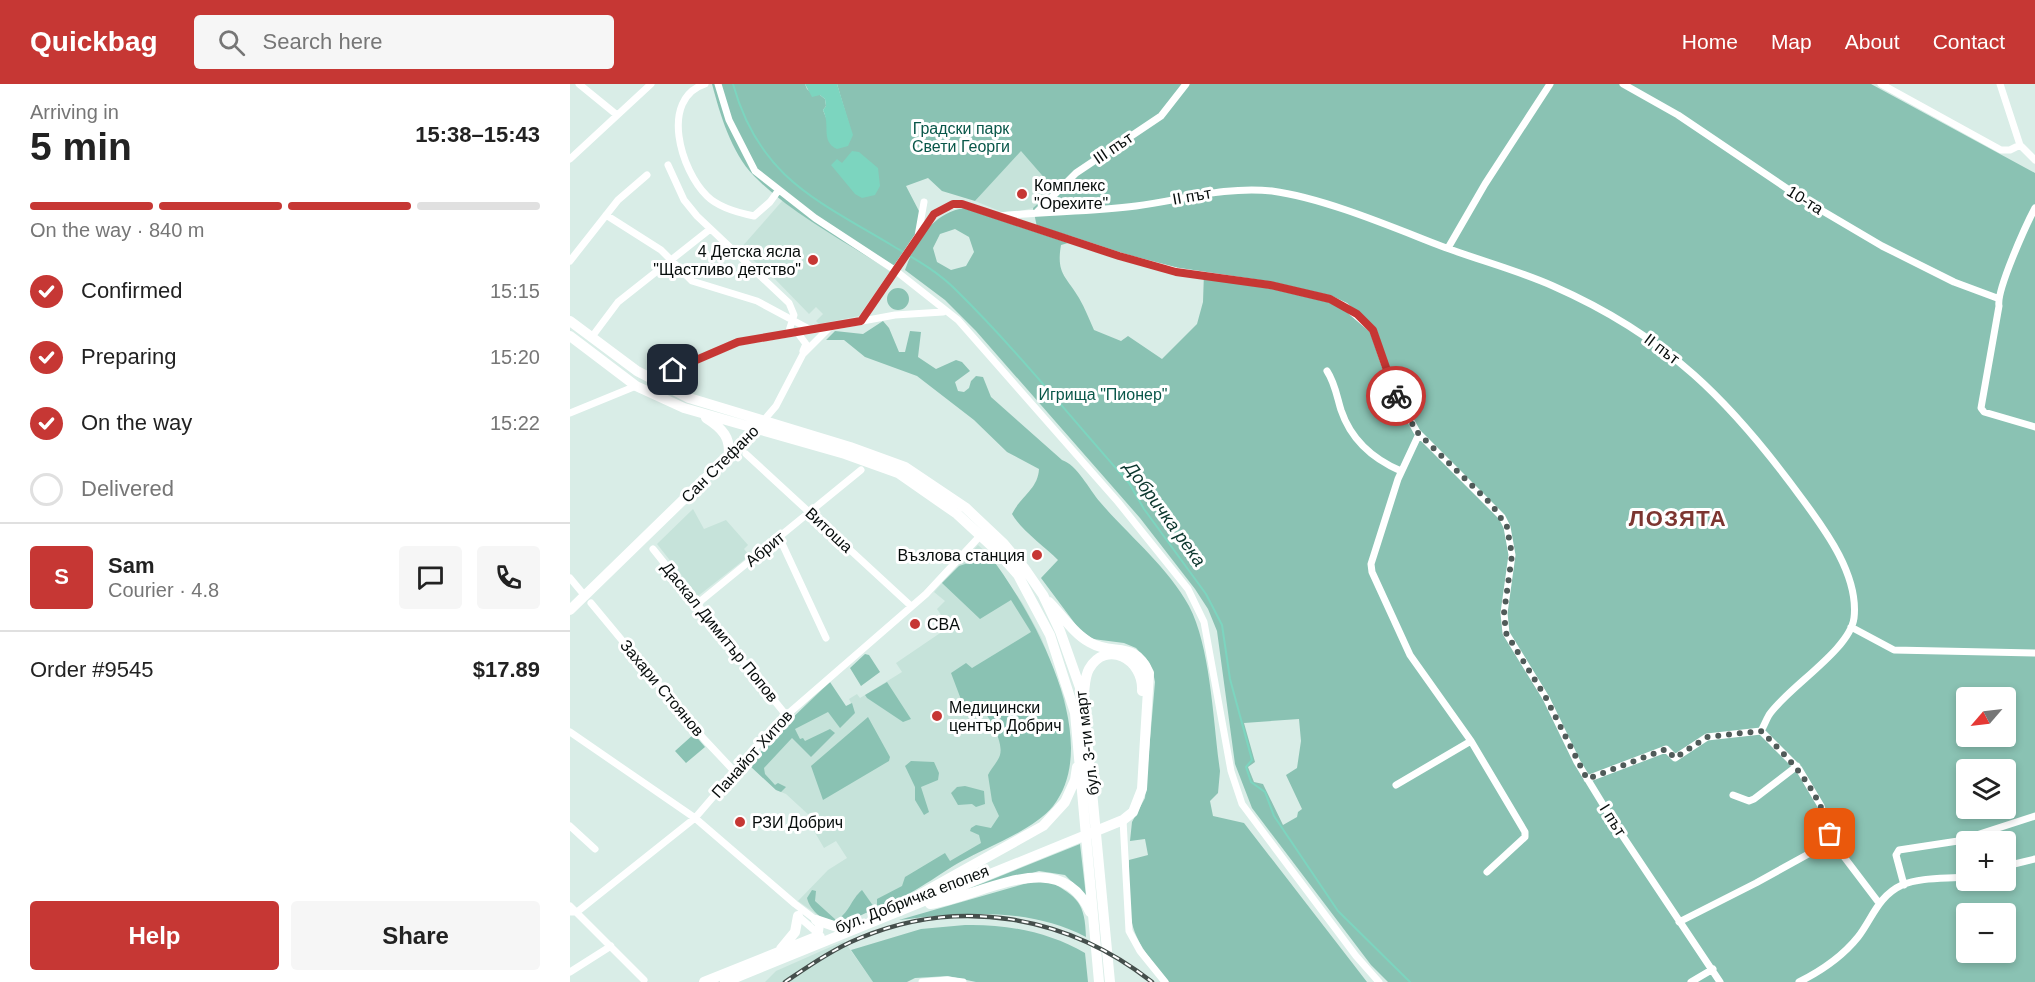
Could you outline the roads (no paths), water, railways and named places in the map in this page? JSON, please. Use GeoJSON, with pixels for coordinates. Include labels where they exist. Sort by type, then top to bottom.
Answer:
{"type":"FeatureCollection","features":[{"type":"Feature","properties":{"kind":"main road","name":"бул. 3-ти март"},"geometry":{"type":"LineString","coordinates":[[570,321],[651,380],[689,398],[764,420],[905,467],[966,508],[996,550],[1018,575],[1050,635],[1072,698],[1079,752],[1099,982]]}},
{"type":"Feature","properties":{"kind":"main road","name":"бул. 3-ти март"},"geometry":{"type":"LineString","coordinates":[[570,336],[636,386],[699,413],[845,454],[898,473],[983,533],[1025,569],[1043,595],[1072,661],[1083,696],[1110,982]]}},
{"type":"Feature","properties":{"kind":"main road"},"geometry":{"type":"LineString","coordinates":[[699,413],[726,434],[729,441],[728,458]]}},
{"type":"Feature","properties":{"kind":"main road","name":"Сан Стефано"},"geometry":{"type":"LineString","coordinates":[[570,610],[588,600],[764,420]]}},
{"type":"Feature","properties":{"kind":"main road"},"geometry":{"type":"LineString","coordinates":[[1043,595],[1090,643],[1133,653],[1145,664],[1149,673],[1142,789],[1133,812],[1117,819]]}},
{"type":"Feature","properties":{"kind":"main road"},"geometry":{"type":"LineString","coordinates":[[1083,696],[1089,669],[1106,656],[1127,658],[1141,673],[1143,681],[1135,789],[1129,805],[1117,819]]}},
{"type":"Feature","properties":{"kind":"main road"},"geometry":{"type":"LineString","coordinates":[[911,904],[1052,818],[1070,793],[1079,752]]}},
{"type":"Feature","properties":{"kind":"main road","name":"бул. Добричка епопея"},"geometry":{"type":"LineString","coordinates":[[725,982],[822,939],[1117,819]]}},
{"type":"Feature","properties":{"kind":"main road"},"geometry":{"type":"LineString","coordinates":[[911,904],[944,902],[1040,876],[1058,879],[1068,885],[1086,902],[1092,917]]}},
{"type":"Feature","properties":{"kind":"main road","name":"бул. Добричка епопея"},"geometry":{"type":"LineString","coordinates":[[704,982],[778,952],[822,939],[840,928],[911,904]]}},
{"type":"Feature","properties":{"kind":"main road"},"geometry":{"type":"LineString","coordinates":[[778,952],[795,932],[796,910]]}},
{"type":"Feature","properties":{"kind":"main road"},"geometry":{"type":"LineString","coordinates":[[816,920],[840,928]]}},
{"type":"Feature","properties":{"kind":"street"},"geometry":{"type":"LineString","coordinates":[[579,84],[617,115]]}},
{"type":"Feature","properties":{"kind":"street"},"geometry":{"type":"LineString","coordinates":[[570,159],[651,84]]}},
{"type":"Feature","properties":{"kind":"street"},"geometry":{"type":"LineString","coordinates":[[705,84],[694,87],[676,119],[688,168],[706,196],[720,204],[754,216],[770,202],[778,191]]}},
{"type":"Feature","properties":{"kind":"street"},"geometry":{"type":"LineString","coordinates":[[718,84],[729,120],[755,171],[778,191],[898,268],[916,289],[963,326],[1118,502],[1188,589],[1201,613],[1211,649],[1231,771],[1242,804],[1342,938],[1379,982]]}},
{"type":"Feature","properties":{"kind":"street","name":"ІІІ път"},"geometry":{"type":"LineString","coordinates":[[1037,212],[1077,173],[1161,116],[1186,84]]}},
{"type":"Feature","properties":{"kind":"street"},"geometry":{"type":"LineString","coordinates":[[1448,248],[1485,184],[1551,84]]}},
{"type":"Feature","properties":{"kind":"street","name":"10-та"},"geometry":{"type":"LineString","coordinates":[[1623,84],[1678,115],[1776,182],[1874,242],[1954,282],[1997,298]]}},
{"type":"Feature","properties":{"kind":"street"},"geometry":{"type":"LineString","coordinates":[[1881,84],[2001,150],[2010,150],[2020,145]]}},
{"type":"Feature","properties":{"kind":"street"},"geometry":{"type":"LineString","coordinates":[[2000,84],[2020,145],[2035,160]]}},
{"type":"Feature","properties":{"kind":"street"},"geometry":{"type":"LineString","coordinates":[[668,165],[684,200],[709,230],[783,295],[794,315],[788,334]]}},
{"type":"Feature","properties":{"kind":"street"},"geometry":{"type":"LineString","coordinates":[[570,261],[627,191],[647,175]]}},
{"type":"Feature","properties":{"kind":"street","name":"ІІ път"},"geometry":{"type":"LineString","coordinates":[[1000,216],[1135,206],[1214,192],[1258,190],[1284,194],[1389,225],[1551,285],[1617,319],[1658,345],[1722,399],[1757,437],[1813,512],[1832,544],[1849,585],[1855,614],[1851,627]]}},
{"type":"Feature","properties":{"kind":"street"},"geometry":{"type":"LineString","coordinates":[[861,321],[918,236],[924,202]]}},
{"type":"Feature","properties":{"kind":"street","name":"І път"},"geometry":{"type":"LineString","coordinates":[[918,236],[934,214],[953,204],[971,206],[1119,256],[1176,272],[1270,285],[1330,299],[1345,306],[1373,330],[1393,389],[1408,419],[1419,434],[1492,505],[1507,527],[1512,555],[1504,613],[1506,633],[1546,698],[1587,779],[1720,982]]}},
{"type":"Feature","properties":{"kind":"street"},"geometry":{"type":"LineString","coordinates":[[2035,208],[2020,238],[2015,258],[1997,298],[1999,306],[1980,408],[1984,412],[2035,427]]}},
{"type":"Feature","properties":{"kind":"street"},"geometry":{"type":"LineString","coordinates":[[606,215],[661,250],[700,285],[749,298],[811,330]]}},
{"type":"Feature","properties":{"kind":"street"},"geometry":{"type":"LineString","coordinates":[[591,338],[618,302],[709,230]]}},
{"type":"Feature","properties":{"kind":"street"},"geometry":{"type":"LineString","coordinates":[[651,380],[738,342],[895,315],[944,312]]}},
{"type":"Feature","properties":{"kind":"street","name":"Сан Стефано"},"geometry":{"type":"LineString","coordinates":[[764,420],[776,406],[802,354],[830,327]]}},
{"type":"Feature","properties":{"kind":"street"},"geometry":{"type":"LineString","coordinates":[[797,332],[806,344],[802,354]]}},
{"type":"Feature","properties":{"kind":"street"},"geometry":{"type":"LineString","coordinates":[[1327,371],[1336,389],[1349,431],[1379,459],[1401,471]]}},
{"type":"Feature","properties":{"kind":"street"},"geometry":{"type":"LineString","coordinates":[[570,413],[636,386]]}},
{"type":"Feature","properties":{"kind":"street"},"geometry":{"type":"LineString","coordinates":[[1419,434],[1401,471],[1371,564],[1372,572],[1410,655],[1471,741],[1525,835],[1487,872]]}},
{"type":"Feature","properties":{"kind":"street","name":"Витоша"},"geometry":{"type":"LineString","coordinates":[[746,454],[911,606]]}},
{"type":"Feature","properties":{"kind":"street","name":"Абрит"},"geometry":{"type":"LineString","coordinates":[[697,604],[861,470]]}},
{"type":"Feature","properties":{"kind":"street","name":"Панайот Хитов"},"geometry":{"type":"LineString","coordinates":[[573,912],[695,818],[786,715],[911,606],[983,533]]}},
{"type":"Feature","properties":{"kind":"street"},"geometry":{"type":"LineString","coordinates":[[779,537],[826,638]]}},
{"type":"Feature","properties":{"kind":"street","name":"Даскал Димитър Попов"},"geometry":{"type":"LineString","coordinates":[[653,549],[786,715]]}},
{"type":"Feature","properties":{"kind":"street","name":"Захари Стоянов"},"geometry":{"type":"LineString","coordinates":[[570,578],[704,739],[735,772]]}},
{"type":"Feature","properties":{"kind":"street"},"geometry":{"type":"LineString","coordinates":[[1761,731],[1769,714],[1811,674],[1851,627],[1894,650],[2035,653]]}},
{"type":"Feature","properties":{"kind":"street"},"geometry":{"type":"LineString","coordinates":[[1587,779],[1666,749],[1675,758],[1700,741],[1719,734],[1761,731],[1797,766],[1821,806],[1832,841],[1879,903]]}},
{"type":"Feature","properties":{"kind":"street"},"geometry":{"type":"LineString","coordinates":[[570,732],[695,818],[796,910],[822,939]]}},
{"type":"Feature","properties":{"kind":"street"},"geometry":{"type":"LineString","coordinates":[[1396,785],[1471,741]]}},
{"type":"Feature","properties":{"kind":"street"},"geometry":{"type":"LineString","coordinates":[[1733,795],[1749,801],[1754,799],[1797,766]]}},
{"type":"Feature","properties":{"kind":"street"},"geometry":{"type":"LineString","coordinates":[[1904,885],[1896,855],[1899,850],[1958,842],[2035,816]]}},
{"type":"Feature","properties":{"kind":"street"},"geometry":{"type":"LineString","coordinates":[[1117,819],[1129,931],[1140,951],[1165,982]]}},
{"type":"Feature","properties":{"kind":"street"},"geometry":{"type":"LineString","coordinates":[[570,826],[595,849]]}},
{"type":"Feature","properties":{"kind":"street"},"geometry":{"type":"LineString","coordinates":[[1679,922],[1765,879],[1832,841]]}},
{"type":"Feature","properties":{"kind":"street"},"geometry":{"type":"LineString","coordinates":[[2016,864],[2035,859]]}},
{"type":"Feature","properties":{"kind":"street"},"geometry":{"type":"LineString","coordinates":[[1799,982],[1844,952],[1859,935],[1879,903],[1904,885],[1956,878]]}},
{"type":"Feature","properties":{"kind":"street"},"geometry":{"type":"LineString","coordinates":[[570,906],[573,912],[644,980]]}},
{"type":"Feature","properties":{"kind":"street"},"geometry":{"type":"LineString","coordinates":[[796,910],[816,920],[822,939]]}},
{"type":"Feature","properties":{"kind":"street"},"geometry":{"type":"LineString","coordinates":[[570,972],[611,946]]}},
{"type":"Feature","properties":{"kind":"street"},"geometry":{"type":"LineString","coordinates":[[1691,982],[1713,969]]}},
{"type":"Feature","properties":{"kind":"street"},"geometry":{"type":"LineString","coordinates":[[922,982],[947,980],[963,982]]}},
{"type":"Feature","properties":{"kind":"waterway","name":"Добричка река"},"geometry":{"type":"LineString","coordinates":[[733,84],[744,116],[758,142],[775,164],[815,199],[934,271],[949,283],[1023,361],[1129,483],[1144,509],[1206,594],[1222,625],[1230,679],[1252,760],[1246,767],[1251,782],[1265,792],[1274,816],[1338,911],[1410,982]]}},
{"type":"Feature","properties":{"kind":"railway"},"geometry":{"type":"LineString","coordinates":[[785,982],[812,964],[860,938],[898,925],[936,918],[974,916],[1012,920],[1049,928],[1085,941],[1119,959],[1152,982]]}},
{"type":"Feature","properties":{"kind":"place","name":"Комплекс \"Орехите\""},"geometry":{"type":"Point","coordinates":[1022,194]}},
{"type":"Feature","properties":{"kind":"place","name":"4 Детска ясла \"Щастливо детство\""},"geometry":{"type":"Point","coordinates":[813,260]}},
{"type":"Feature","properties":{"kind":"place","name":"Възлова станция"},"geometry":{"type":"Point","coordinates":[1037,555]}},
{"type":"Feature","properties":{"kind":"place","name":"CBA"},"geometry":{"type":"Point","coordinates":[915,624]}},
{"type":"Feature","properties":{"kind":"place","name":"Медицински център Добрич"},"geometry":{"type":"Point","coordinates":[937,716]}},
{"type":"Feature","properties":{"kind":"place","name":"РЗИ Добрич"},"geometry":{"type":"Point","coordinates":[740,822]}},
{"type":"Feature","properties":{"kind":"district","name":"ЛОЗЯТА"},"geometry":{"type":"Point","coordinates":[1678,518]}},
{"type":"Feature","properties":{"kind":"park label","name":"Градски парк Свети Георги"},"geometry":{"type":"Point","coordinates":[961,137]}},
{"type":"Feature","properties":{"kind":"park label","name":"Игрища \"Пионер\""},"geometry":{"type":"Point","coordinates":[1103,394]}}]}
